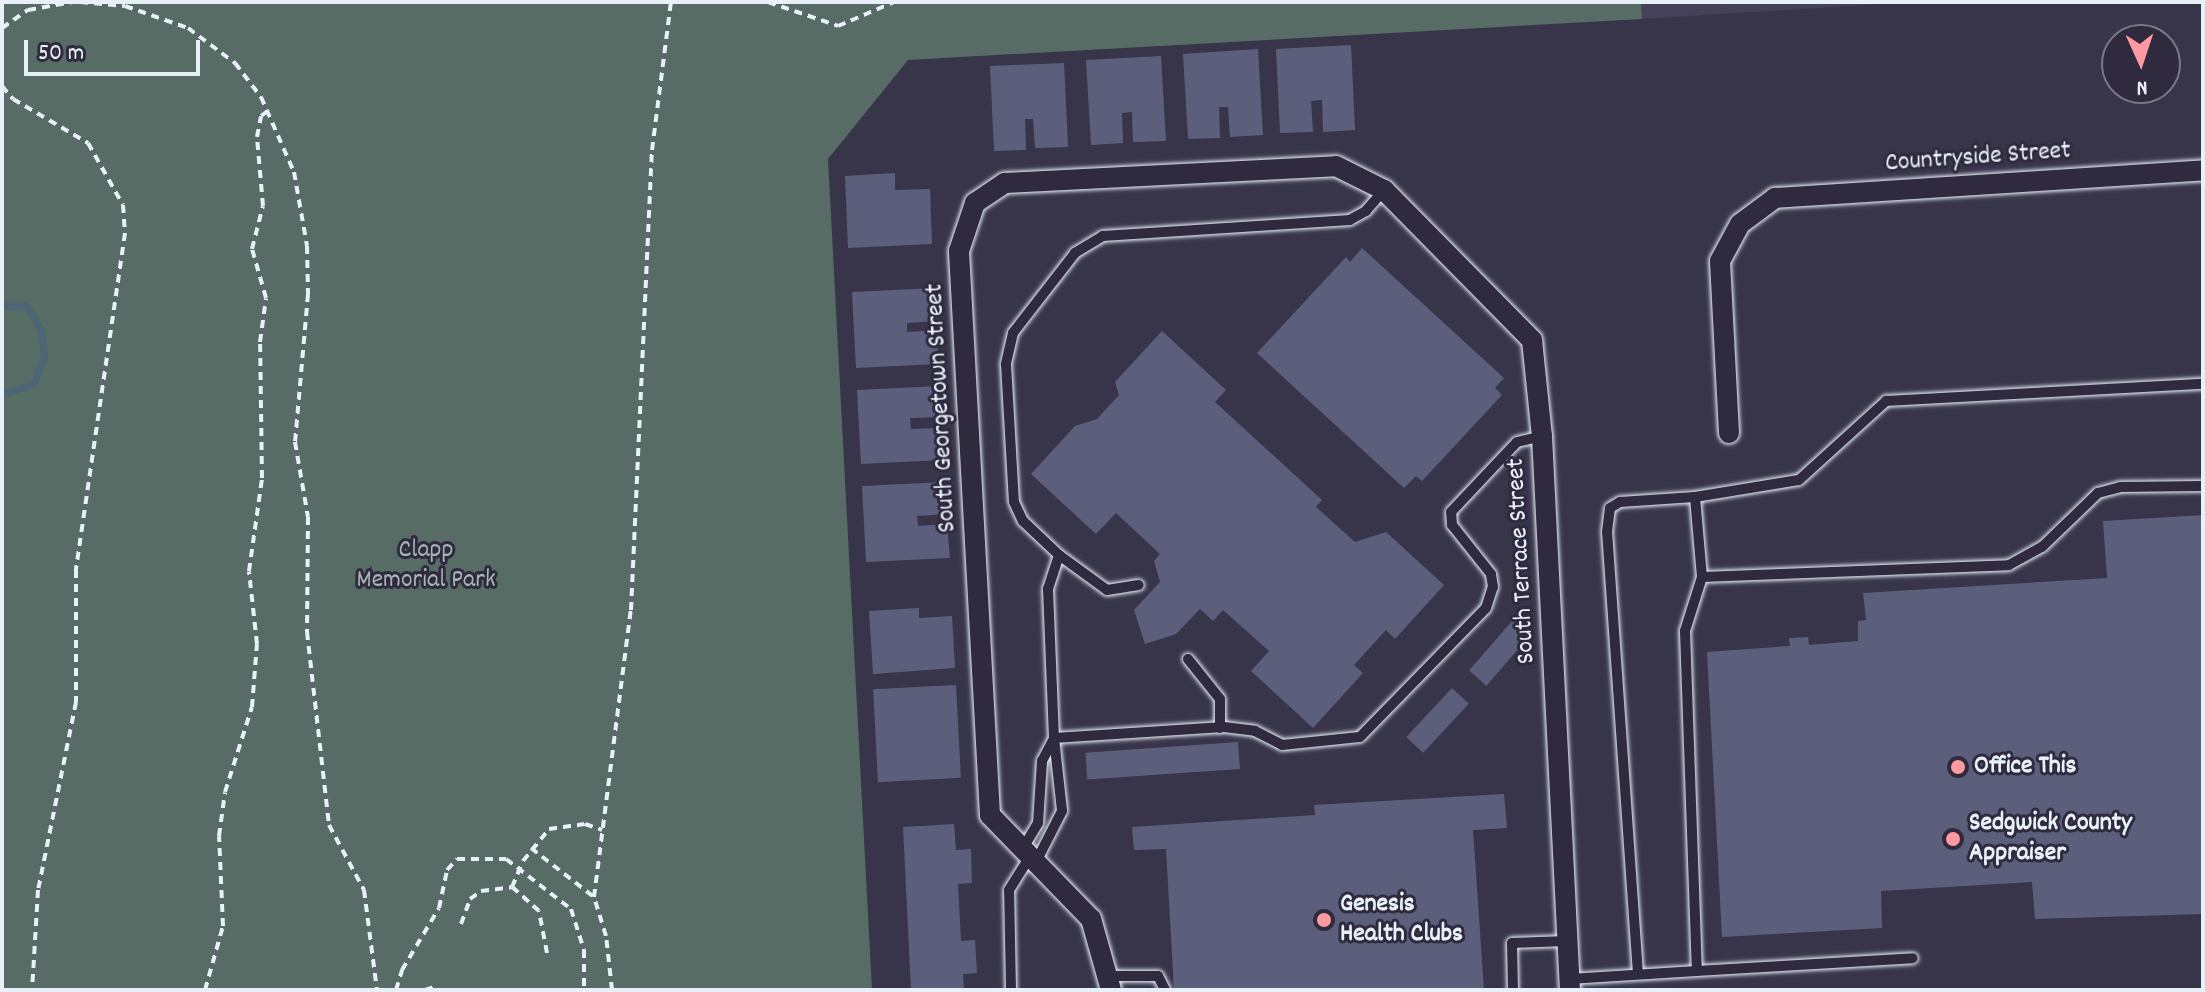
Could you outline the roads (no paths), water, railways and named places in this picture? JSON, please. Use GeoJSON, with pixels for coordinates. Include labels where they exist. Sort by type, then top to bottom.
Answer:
{"type":"FeatureCollection","features":[{"type":"Feature","properties":{"kind":"street","name":"South Georgetown Street"},"geometry":{"type":"LineString","coordinates":[[1111,983],[1091,919],[990,815],[959,251],[975,203],[1005,183],[1336,166],[1384,190]]}},
{"type":"Feature","properties":{"kind":"street","name":"Countryside Street"},"geometry":{"type":"LineString","coordinates":[[1729,433],[1720,261],[1740,224],[1775,198],[2203,170]]}},
{"type":"Feature","properties":{"kind":"street","name":"South Terrace Street"},"geometry":{"type":"LineString","coordinates":[[1384,190],[1532,340],[1542,436],[1569,984]]}},
{"type":"Feature","properties":{"kind":"lane"},"geometry":{"type":"LineString","coordinates":[[1139,585],[1107,590],[1059,555],[1023,521],[1014,502],[1007,344],[1075,253],[1103,236],[1350,220],[1366,211],[1384,190]]}},
{"type":"Feature","properties":{"kind":"lane"},"geometry":{"type":"LineString","coordinates":[[1638,974],[1607,516],[1620,502],[1695,497],[1799,480],[1886,401],[2203,384]]}},
{"type":"Feature","properties":{"kind":"lane"},"geometry":{"type":"LineString","coordinates":[[1054,738],[1220,728],[1255,731],[1282,745],[1296,746],[1341,743],[1371,730],[1491,598],[1486,563],[1452,525],[1451,512],[1517,442],[1542,436]]}},
{"type":"Feature","properties":{"kind":"lane"},"geometry":{"type":"LineString","coordinates":[[1702,577],[2009,565],[2042,547],[2098,493],[2120,487],[2203,486]]}},
{"type":"Feature","properties":{"kind":"lane"},"geometry":{"type":"LineString","coordinates":[[1695,497],[1702,577],[1685,631],[1697,971]]}},
{"type":"Feature","properties":{"kind":"lane"},"geometry":{"type":"LineString","coordinates":[[1011,990],[1009,890],[1062,811],[1054,738],[1048,589],[1059,555]]}},
{"type":"Feature","properties":{"kind":"lane"},"geometry":{"type":"LineString","coordinates":[[1188,659],[1220,699],[1220,728]]}},
{"type":"Feature","properties":{"kind":"lane"},"geometry":{"type":"LineString","coordinates":[[1030,855],[1038,823],[1042,761],[1054,738]]}},
{"type":"Feature","properties":{"kind":"lane"},"geometry":{"type":"LineString","coordinates":[[1513,990],[1512,943],[1567,941]]}},
{"type":"Feature","properties":{"kind":"lane"},"geometry":{"type":"LineString","coordinates":[[1569,984],[1638,974],[1913,958]]}},
{"type":"Feature","properties":{"kind":"lane"},"geometry":{"type":"LineString","coordinates":[[1111,983],[1158,976],[1165,990]]}},
{"type":"Feature","properties":{"kind":"waterway"},"geometry":{"type":"LineString","coordinates":[[2,306],[26,305],[41,330],[44,356],[34,384],[2,394]]}},
{"type":"Feature","properties":{"kind":"place","name":"Office This"},"geometry":{"type":"Point","coordinates":[1958,767]}},
{"type":"Feature","properties":{"kind":"place","name":"Sedgwick County Appraiser"},"geometry":{"type":"Point","coordinates":[1953,839]}},
{"type":"Feature","properties":{"kind":"place","name":"Genesis Health Clubs"},"geometry":{"type":"Point","coordinates":[1324,920]}},
{"type":"Feature","properties":{"kind":"park label","name":"Clapp Memorial Park"},"geometry":{"type":"Point","coordinates":[426,566]}}]}
